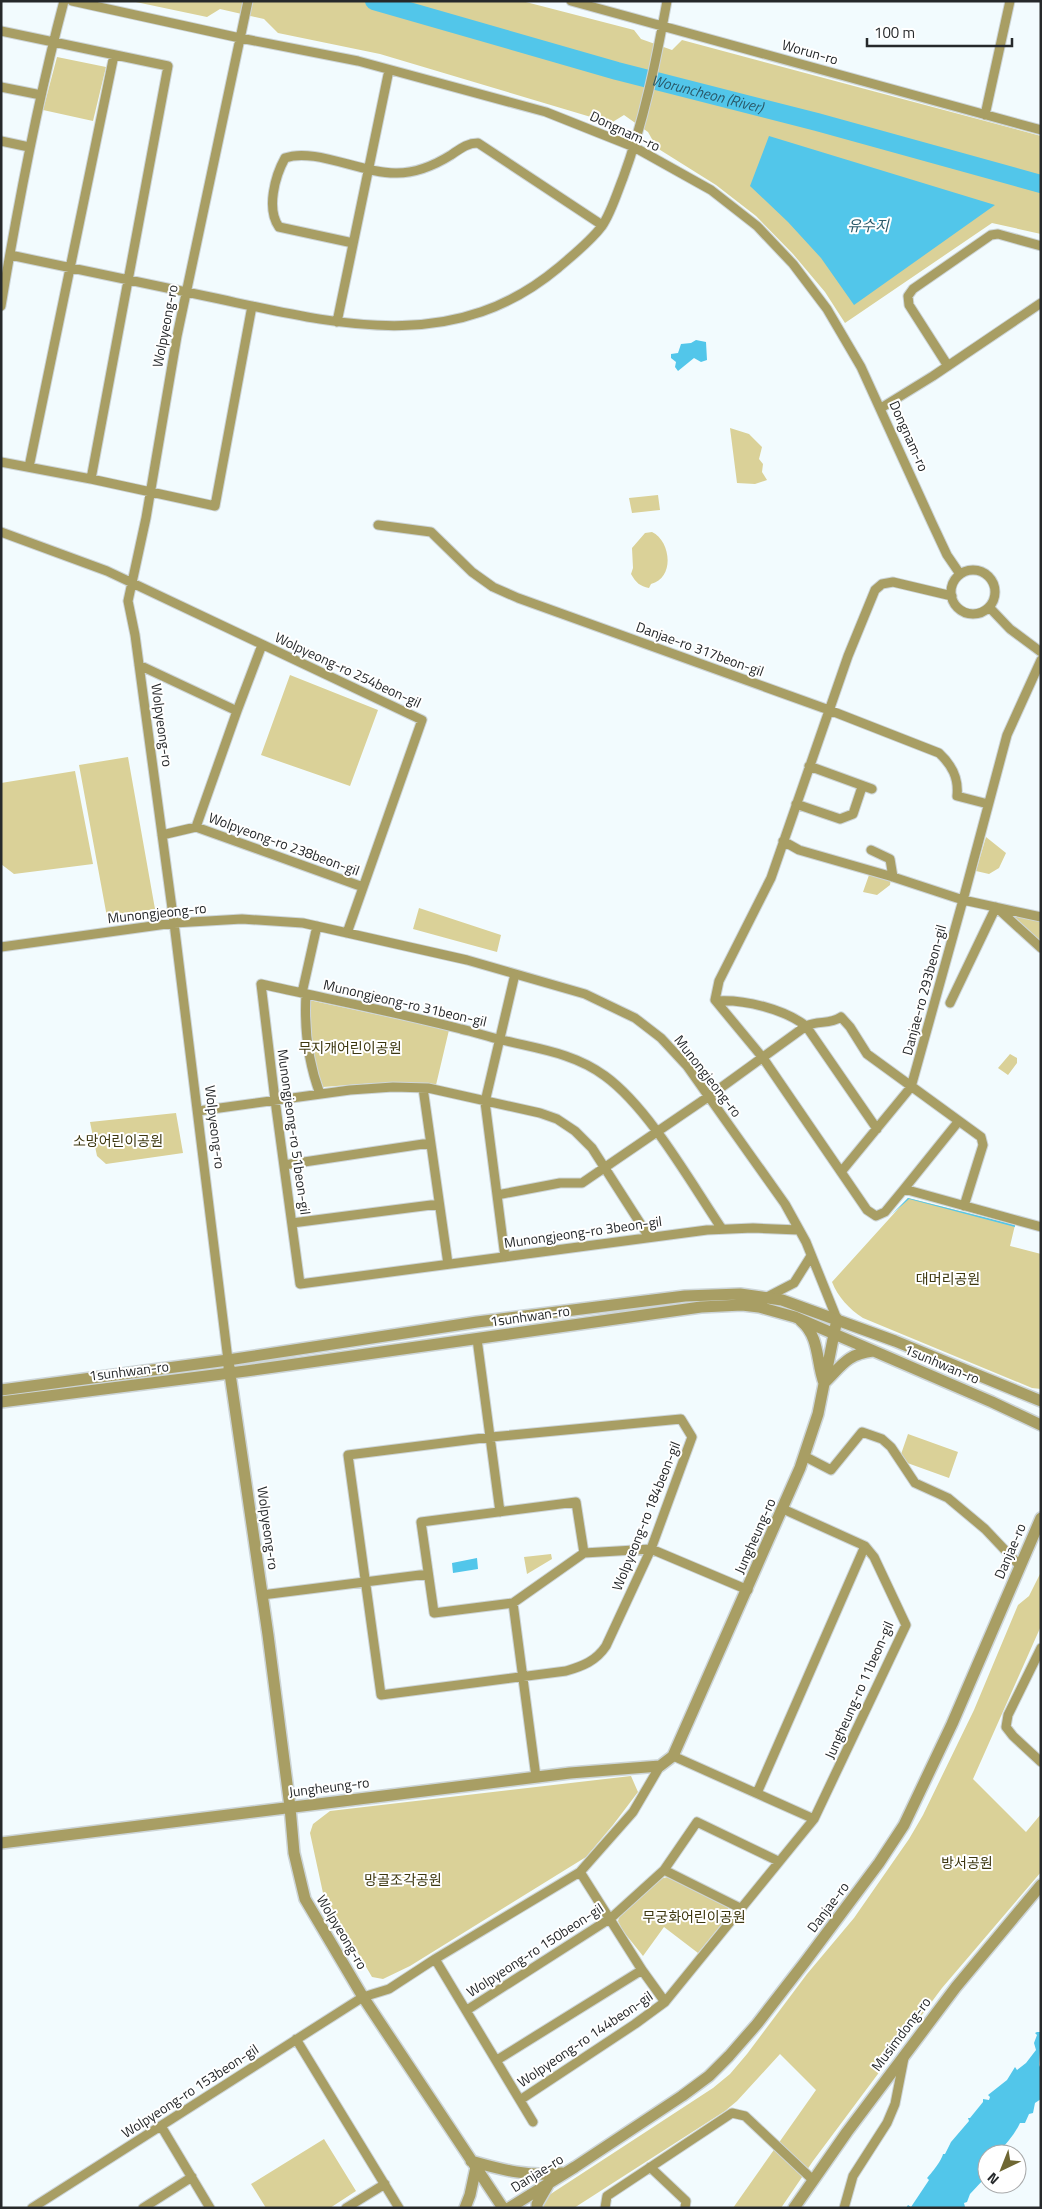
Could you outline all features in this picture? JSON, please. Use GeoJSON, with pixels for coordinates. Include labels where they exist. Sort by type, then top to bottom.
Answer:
{"type":"FeatureCollection","features":[{"type":"Feature","properties":{"kind":"street"},"geometry":{"type":"LineString","coordinates":[[1,306],[30,147],[64,1]]}},
{"type":"Feature","properties":{"kind":"street","name":"Dongnam-ro"},"geometry":{"type":"LineString","coordinates":[[72,1],[240,38],[358,61],[546,112],[634,148],[711,190],[757,226],[793,264],[826,309],[861,367],[935,531],[947,555],[960,574]]}},
{"type":"Feature","properties":{"kind":"street","name":"Wolpyeong-ro"},"geometry":{"type":"LineString","coordinates":[[248,1],[186,292],[151,492],[128,601],[139,664],[174,923],[228,1360],[262,1595],[290,1807],[294,1853],[305,1899],[363,1997],[503,2208]]}},
{"type":"Feature","properties":{"kind":"street","name":"Worun-ro"},"geometry":{"type":"LineString","coordinates":[[571,1],[1041,130]]}},
{"type":"Feature","properties":{"kind":"street"},"geometry":{"type":"LineString","coordinates":[[10,254],[252,306],[337,322],[397,327],[431,324],[469,317],[522,294],[577,252],[602,225],[619,189],[634,148],[667,1]]}},
{"type":"Feature","properties":{"kind":"street"},"geometry":{"type":"LineString","coordinates":[[985,115],[1010,1]]}},
{"type":"Feature","properties":{"kind":"street"},"geometry":{"type":"LineString","coordinates":[[1,32],[168,66],[91,479]]}},
{"type":"Feature","properties":{"kind":"street"},"geometry":{"type":"LineString","coordinates":[[29,467],[114,54]]}},
{"type":"Feature","properties":{"kind":"street"},"geometry":{"type":"LineString","coordinates":[[337,322],[389,70]]}},
{"type":"Feature","properties":{"kind":"street"},"geometry":{"type":"LineString","coordinates":[[1,87],[41,95]]}},
{"type":"Feature","properties":{"kind":"street"},"geometry":{"type":"LineString","coordinates":[[1,141],[30,147]]}},
{"type":"Feature","properties":{"kind":"street"},"geometry":{"type":"LineString","coordinates":[[352,243],[279,227],[273,220],[272,209],[279,169],[285,158],[294,154],[367,170],[397,173],[422,169],[449,156],[465,145],[478,143],[602,225]]}},
{"type":"Feature","properties":{"kind":"street"},"geometry":{"type":"LineString","coordinates":[[948,366],[909,305],[908,296],[913,289],[991,235],[998,234],[1041,246]]}},
{"type":"Feature","properties":{"kind":"street"},"geometry":{"type":"LineString","coordinates":[[881,408],[948,366],[1041,303]]}},
{"type":"Feature","properties":{"kind":"street"},"geometry":{"type":"LineString","coordinates":[[1,462],[215,506],[252,306]]}},
{"type":"Feature","properties":{"kind":"street","name":"Danjae-ro 317beon-gil"},"geometry":{"type":"LineString","coordinates":[[378,526],[430,532],[472,572],[493,587],[518,598],[829,710],[939,753],[950,763],[956,778],[957,796],[988,804]]}},
{"type":"Feature","properties":{"kind":"street","name":"Wolpyeong-ro 254beon-gil"},"geometry":{"type":"LineString","coordinates":[[1,532],[107,571],[422,720],[364,887]]}},
{"type":"Feature","properties":{"kind":"street"},"geometry":{"type":"LineString","coordinates":[[970,570],[978,570],[990,577],[996,591],[995,598],[989,607],[979,613],[965,612],[954,603],[952,596],[953,582],[960,574],[970,570]]}},
{"type":"Feature","properties":{"kind":"street"},"geometry":{"type":"LineString","coordinates":[[952,596],[893,582],[882,584],[874,590],[829,710],[771,878],[719,981],[716,1001],[763,1058],[867,1210],[876,1216],[885,1212],[958,1122]]}},
{"type":"Feature","properties":{"kind":"street"},"geometry":{"type":"LineString","coordinates":[[989,607],[1010,629],[1041,652]]}},
{"type":"Feature","properties":{"kind":"street","name":"Wolpyeong-ro 254beon-gil"},"geometry":{"type":"LineString","coordinates":[[236,711],[262,645]]}},
{"type":"Feature","properties":{"kind":"street","name":"Danjae-ro 293beon-gil"},"geometry":{"type":"LineString","coordinates":[[911,1087],[1007,735],[1041,660]]}},
{"type":"Feature","properties":{"kind":"street"},"geometry":{"type":"LineString","coordinates":[[139,664],[236,711]]}},
{"type":"Feature","properties":{"kind":"street","name":"Wolpyeong-ro 238beon-gil"},"geometry":{"type":"LineString","coordinates":[[196,827],[236,711]]}},
{"type":"Feature","properties":{"kind":"street"},"geometry":{"type":"LineString","coordinates":[[809,766],[862,787],[872,789]]}},
{"type":"Feature","properties":{"kind":"street"},"geometry":{"type":"LineString","coordinates":[[796,804],[840,819],[853,814],[862,787]]}},
{"type":"Feature","properties":{"kind":"street","name":"Wolpyeong-ro 238beon-gil"},"geometry":{"type":"LineString","coordinates":[[162,835],[196,827],[364,887]]}},
{"type":"Feature","properties":{"kind":"street"},"geometry":{"type":"LineString","coordinates":[[783,841],[799,850],[893,877],[963,900],[1041,917]]}},
{"type":"Feature","properties":{"kind":"street"},"geometry":{"type":"LineString","coordinates":[[871,850],[890,860],[893,877]]}},
{"type":"Feature","properties":{"kind":"street"},"geometry":{"type":"LineString","coordinates":[[347,933],[364,887]]}},
{"type":"Feature","properties":{"kind":"street"},"geometry":{"type":"LineString","coordinates":[[996,907],[1041,948]]}},
{"type":"Feature","properties":{"kind":"street","name":"Danjae-ro 293beon-gil"},"geometry":{"type":"LineString","coordinates":[[950,1003],[996,907]]}},
{"type":"Feature","properties":{"kind":"street","name":"Munongjeong-ro"},"geometry":{"type":"LineString","coordinates":[[1,947],[174,923],[242,919],[304,923],[467,960],[585,994],[635,1018],[661,1038],[687,1066],[785,1204],[811,1256],[837,1319]]}},
{"type":"Feature","properties":{"kind":"street"},"geometry":{"type":"LineString","coordinates":[[317,926],[304,994],[307,1045],[320,1094]]}},
{"type":"Feature","properties":{"kind":"street","name":"Munongjeong-ro 31beon-gil"},"geometry":{"type":"LineString","coordinates":[[505,1257],[485,1102],[515,974]]}},
{"type":"Feature","properties":{"kind":"street","name":"Munongjeong-ro 31beon-gil"},"geometry":{"type":"LineString","coordinates":[[261,984],[550,1050],[583,1063],[605,1076],[628,1096],[657,1132],[722,1229]]}},
{"type":"Feature","properties":{"kind":"street","name":"Munongjeong-ro 51beon-gil"},"geometry":{"type":"LineString","coordinates":[[261,984],[274,1100],[300,1284]]}},
{"type":"Feature","properties":{"kind":"street"},"geometry":{"type":"LineString","coordinates":[[716,1001],[733,1000],[792,1016],[806,1026],[877,1129]]}},
{"type":"Feature","properties":{"kind":"street"},"geometry":{"type":"LineString","coordinates":[[497,1195],[560,1183],[582,1183],[708,1097],[806,1026],[816,1022],[833,1023],[841,1018],[850,1027],[867,1054],[981,1137],[983,1146],[964,1206]]}},
{"type":"Feature","properties":{"kind":"street"},"geometry":{"type":"LineString","coordinates":[[198,1111],[320,1094],[393,1087],[423,1088],[540,1113],[557,1119],[575,1131],[592,1148],[649,1237]]}},
{"type":"Feature","properties":{"kind":"street"},"geometry":{"type":"LineString","coordinates":[[841,1172],[911,1087]]}},
{"type":"Feature","properties":{"kind":"street"},"geometry":{"type":"LineString","coordinates":[[423,1088],[448,1264]]}},
{"type":"Feature","properties":{"kind":"street"},"geometry":{"type":"LineString","coordinates":[[284,1164],[430,1143]]}},
{"type":"Feature","properties":{"kind":"street"},"geometry":{"type":"LineString","coordinates":[[904,1189],[1041,1227]]}},
{"type":"Feature","properties":{"kind":"street"},"geometry":{"type":"LineString","coordinates":[[292,1223],[439,1204]]}},
{"type":"Feature","properties":{"kind":"street","name":"Munongjeong-ro 3beon-gil"},"geometry":{"type":"LineString","coordinates":[[300,1284],[649,1237],[722,1229],[799,1230]]}},
{"type":"Feature","properties":{"kind":"street"},"geometry":{"type":"LineString","coordinates":[[767,1297],[794,1283],[811,1256]]}},
{"type":"Feature","properties":{"kind":"street","name":"1sunhwan-ro"},"geometry":{"type":"LineString","coordinates":[[1,1390],[228,1360],[477,1322],[675,1297],[718,1294],[767,1297],[782,1300],[837,1319],[1041,1401]]}},
{"type":"Feature","properties":{"kind":"street","name":"1sunhwan-ro"},"geometry":{"type":"LineString","coordinates":[[1,1402],[230,1373],[725,1305],[758,1307],[795,1317],[1041,1425]]}},
{"type":"Feature","properties":{"kind":"street"},"geometry":{"type":"LineString","coordinates":[[795,1317],[804,1323],[814,1339],[818,1353],[819,1371],[824,1383],[847,1359],[862,1352],[873,1351]]}},
{"type":"Feature","properties":{"kind":"street","name":"Jungheung-ro"},"geometry":{"type":"LineString","coordinates":[[673,1756],[748,1590],[804,1456],[818,1414],[837,1319]]}},
{"type":"Feature","properties":{"kind":"street"},"geometry":{"type":"LineString","coordinates":[[477,1339],[492,1437],[500,1512]]}},
{"type":"Feature","properties":{"kind":"street"},"geometry":{"type":"LineString","coordinates":[[1025,1394],[1041,1394]]}},
{"type":"Feature","properties":{"kind":"street"},"geometry":{"type":"LineString","coordinates":[[1020,1415],[1041,1434]]}},
{"type":"Feature","properties":{"kind":"street","name":"Wolpyeong-ro 184beon-gil"},"geometry":{"type":"LineString","coordinates":[[681,1419],[692,1437],[650,1549],[606,1646],[600,1655],[584,1666],[522,1678],[381,1695],[348,1455],[492,1437],[681,1419]]}},
{"type":"Feature","properties":{"kind":"street"},"geometry":{"type":"LineString","coordinates":[[804,1456],[830,1470],[862,1432],[882,1439],[891,1447],[915,1483],[948,1498],[985,1529],[1020,1566]]}},
{"type":"Feature","properties":{"kind":"street"},"geometry":{"type":"LineString","coordinates":[[584,1553],[576,1502],[421,1522],[434,1613],[514,1604],[584,1553],[650,1549],[748,1590]]}},
{"type":"Feature","properties":{"kind":"street"},"geometry":{"type":"LineString","coordinates":[[757,1793],[865,1546],[783,1509]]}},
{"type":"Feature","properties":{"kind":"street","name":"Danjae-ro"},"geometry":{"type":"LineString","coordinates":[[509,2208],[566,2173],[682,2096],[716,2069],[757,2024],[850,1903],[904,1825],[922,1790],[1041,1518]]}},
{"type":"Feature","properties":{"kind":"street","name":"Jungheung-ro 11beon-gil"},"geometry":{"type":"LineString","coordinates":[[814,1819],[906,1625],[874,1557],[865,1546]]}},
{"type":"Feature","properties":{"kind":"street"},"geometry":{"type":"LineString","coordinates":[[262,1595],[428,1574]]}},
{"type":"Feature","properties":{"kind":"street"},"geometry":{"type":"LineString","coordinates":[[514,1604],[536,1777]]}},
{"type":"Feature","properties":{"kind":"street"},"geometry":{"type":"LineString","coordinates":[[1041,1648],[1008,1715],[1006,1727],[1041,1762]]}},
{"type":"Feature","properties":{"kind":"street"},"geometry":{"type":"LineString","coordinates":[[660,1766],[673,1756],[814,1819]]}},
{"type":"Feature","properties":{"kind":"street","name":"Jungheung-ro"},"geometry":{"type":"LineString","coordinates":[[1,1843],[536,1777],[660,1766]]}},
{"type":"Feature","properties":{"kind":"street","name":"Wolpyeong-ro 153beon-gil"},"geometry":{"type":"LineString","coordinates":[[32,2208],[363,1997],[389,1989],[435,1959],[580,1872],[633,1812],[660,1766]]}},
{"type":"Feature","properties":{"kind":"street","name":"Wolpyeong-ro 144beon-gil"},"geometry":{"type":"LineString","coordinates":[[520,2100],[636,2024],[665,2002],[814,1819]]}},
{"type":"Feature","properties":{"kind":"street","name":"Wolpyeong-ro 150beon-gil"},"geometry":{"type":"LineString","coordinates":[[467,2010],[611,1918],[664,1870],[697,1822],[778,1861]]}},
{"type":"Feature","properties":{"kind":"street"},"geometry":{"type":"LineString","coordinates":[[664,1870],[740,1908]]}},
{"type":"Feature","properties":{"kind":"street"},"geometry":{"type":"LineString","coordinates":[[580,1872],[611,1918],[642,1970],[665,2002]]}},
{"type":"Feature","properties":{"kind":"street","name":"Musimdong-ro"},"geometry":{"type":"LineString","coordinates":[[794,2208],[904,2055],[956,1987],[1041,1885]]}},
{"type":"Feature","properties":{"kind":"street"},"geometry":{"type":"LineString","coordinates":[[435,1959],[534,2122]]}},
{"type":"Feature","properties":{"kind":"street"},"geometry":{"type":"LineString","coordinates":[[496,2060],[642,1970]]}},
{"type":"Feature","properties":{"kind":"street"},"geometry":{"type":"LineString","coordinates":[[296,2039],[399,2208]]}},
{"type":"Feature","properties":{"kind":"street"},"geometry":{"type":"LineString","coordinates":[[844,2208],[854,2176],[886,2123],[895,2104],[904,2055]]}},
{"type":"Feature","properties":{"kind":"street"},"geometry":{"type":"LineString","coordinates":[[605,2208],[606,2196],[732,2113],[745,2116],[813,2180]]}},
{"type":"Feature","properties":{"kind":"street"},"geometry":{"type":"LineString","coordinates":[[161,2126],[210,2208]]}},
{"type":"Feature","properties":{"kind":"street"},"geometry":{"type":"LineString","coordinates":[[465,2208],[470,2195],[473,2164],[502,2171],[540,2176],[566,2173]]}},
{"type":"Feature","properties":{"kind":"street"},"geometry":{"type":"LineString","coordinates":[[650,2167],[686,2201],[685,2208]]}},
{"type":"Feature","properties":{"kind":"street"},"geometry":{"type":"LineString","coordinates":[[143,2208],[192,2178]]}},
{"type":"Feature","properties":{"kind":"street"},"geometry":{"type":"LineString","coordinates":[[537,2208],[537,2204],[549,2183]]}},
{"type":"Feature","properties":{"kind":"street"},"geometry":{"type":"LineString","coordinates":[[346,2208],[385,2184]]}},
{"type":"Feature","properties":{"kind":"green space"},"geometry":{"type":"Polygon","coordinates":[[[131,1],[522,1],[634,30],[641,39],[672,50],[682,40],[1041,136],[1041,234],[992,223],[845,323],[825,292],[793,254],[756,216],[716,185],[657,148],[648,132],[624,115],[611,123],[380,54],[278,33],[264,19],[220,9],[207,17],[131,1]]]}},
{"type":"Feature","properties":{"kind":"green space"},"geometry":{"type":"Polygon","coordinates":[[[57,57],[106,67],[93,121],[43,110],[57,57]]]}},
{"type":"Feature","properties":{"kind":"green space"},"geometry":{"type":"Polygon","coordinates":[[[730,428],[749,434],[762,447],[759,459],[763,464],[762,472],[767,480],[755,484],[737,483],[730,428]]]}},
{"type":"Feature","properties":{"kind":"green space"},"geometry":{"type":"Polygon","coordinates":[[[658,495],[660,510],[632,513],[629,498],[658,495]]]}},
{"type":"Feature","properties":{"kind":"green space"},"geometry":{"type":"Polygon","coordinates":[[[652,532],[663,543],[668,559],[664,575],[651,584],[649,588],[638,584],[631,574],[633,568],[632,548],[645,533],[652,532]]]}},
{"type":"Feature","properties":{"kind":"green space"},"geometry":{"type":"Polygon","coordinates":[[[290,675],[378,710],[350,786],[261,755],[290,675]]]}},
{"type":"Feature","properties":{"kind":"green space"},"geometry":{"type":"Polygon","coordinates":[[[128,757],[155,909],[107,917],[79,765],[128,757]]]}},
{"type":"Feature","properties":{"kind":"green space"},"geometry":{"type":"Polygon","coordinates":[[[75,771],[93,864],[14,874],[1,864],[1,783],[75,771]]]}},
{"type":"Feature","properties":{"kind":"green space"},"geometry":{"type":"Polygon","coordinates":[[[986,837],[1006,853],[999,868],[989,874],[976,871],[986,837]]]}},
{"type":"Feature","properties":{"kind":"green space"},"geometry":{"type":"Polygon","coordinates":[[[869,875],[891,879],[890,885],[877,895],[863,892],[869,875]]]}},
{"type":"Feature","properties":{"kind":"green space"},"geometry":{"type":"Polygon","coordinates":[[[419,908],[501,935],[497,952],[413,929],[419,908]]]}},
{"type":"Feature","properties":{"kind":"green space"},"geometry":{"type":"Polygon","coordinates":[[[1005,912],[1041,921],[1041,939],[1039,940],[1005,912]]]}},
{"type":"Feature","properties":{"kind":"green space","name":"무지개어린이공원"},"geometry":{"type":"Polygon","coordinates":[[[309,1000],[449,1030],[436,1085],[375,1083],[323,1087],[312,1044],[309,1000]]]}},
{"type":"Feature","properties":{"kind":"green space"},"geometry":{"type":"Polygon","coordinates":[[[1010,1054],[1017,1058],[1017,1063],[1008,1075],[998,1068],[1010,1054]]]}},
{"type":"Feature","properties":{"kind":"green space","name":"소망어린이공원"},"geometry":{"type":"Polygon","coordinates":[[[176,1113],[183,1153],[106,1164],[97,1156],[90,1122],[176,1113]]]}},
{"type":"Feature","properties":{"kind":"green space","name":"대머리공원"},"geometry":{"type":"Polygon","coordinates":[[[908,1198],[1015,1225],[1010,1246],[1041,1254],[1041,1389],[1032,1388],[863,1318],[853,1311],[841,1298],[832,1282],[908,1198]]]}},
{"type":"Feature","properties":{"kind":"green space"},"geometry":{"type":"Polygon","coordinates":[[[908,1434],[958,1452],[949,1478],[899,1460],[908,1434]]]}},
{"type":"Feature","properties":{"kind":"green space"},"geometry":{"type":"Polygon","coordinates":[[[551,1554],[552,1559],[527,1574],[524,1557],[551,1554]]]}},
{"type":"Feature","properties":{"kind":"green space","name":"방서공원"},"geometry":{"type":"Polygon","coordinates":[[[1041,1572],[1041,1626],[973,1779],[1026,1832],[1041,1814],[1041,1872],[942,1988],[813,2161],[781,2208],[733,2208],[816,2090],[780,2054],[737,2101],[725,2111],[574,2208],[539,2208],[543,2199],[713,2088],[730,2074],[747,2054],[807,1974],[854,1918],[909,1839],[923,1815],[974,1710],[1018,1605],[1029,1596],[1041,1572]]]}},
{"type":"Feature","properties":{"kind":"green space","name":"망골조각공원"},"geometry":{"type":"Polygon","coordinates":[[[631,1776],[638,1792],[586,1857],[410,1966],[383,1979],[372,1977],[323,1893],[310,1833],[313,1824],[330,1811],[631,1776]]]}},
{"type":"Feature","properties":{"kind":"green space","name":"무궁화어린이공원"},"geometry":{"type":"Polygon","coordinates":[[[668,1877],[728,1907],[729,1915],[698,1953],[664,1927],[643,1956],[623,1931],[618,1921],[620,1915],[659,1879],[668,1877]]]}},
{"type":"Feature","properties":{"kind":"green space"},"geometry":{"type":"Polygon","coordinates":[[[324,2139],[356,2191],[330,2208],[266,2208],[251,2184],[324,2139]]]}},
{"type":"Feature","properties":{"kind":"water","name":"유수지"},"geometry":{"type":"Polygon","coordinates":[[[769,136],[995,205],[854,305],[821,258],[788,222],[750,186],[769,136]]]}},
{"type":"Feature","properties":{"kind":"water"},"geometry":{"type":"Polygon","coordinates":[[[696,340],[706,342],[707,360],[701,362],[694,358],[678,371],[675,367],[676,362],[671,358],[671,354],[678,353],[681,344],[691,343],[696,340]]]}},
{"type":"Feature","properties":{"kind":"water"},"geometry":{"type":"Polygon","coordinates":[[[908,1198],[1015,1225],[1015,1227],[909,1199],[891,1215],[908,1198]]]}},
{"type":"Feature","properties":{"kind":"water"},"geometry":{"type":"Polygon","coordinates":[[[477,1558],[478,1569],[453,1573],[452,1563],[477,1558]]]}},
{"type":"Feature","properties":{"kind":"water"},"geometry":{"type":"Polygon","coordinates":[[[1041,2032],[1039,2065],[1041,2069],[1041,2099],[1035,2103],[1033,2113],[1029,2114],[1025,2123],[1020,2123],[1005,2144],[977,2144],[977,2186],[970,2194],[967,2202],[964,2203],[965,2207],[906,2208],[908,2205],[911,2207],[929,2180],[927,2178],[939,2163],[943,2154],[945,2154],[951,2142],[969,2121],[968,2118],[983,2102],[983,2099],[989,2100],[990,2097],[988,2095],[1007,2080],[1015,2067],[1017,2070],[1026,2063],[1036,2050],[1034,2043],[1037,2035],[1035,2033],[1041,2032]]]}},
{"type":"Feature","properties":{"kind":"waterway","name":"Woruncheon (River)"},"geometry":{"type":"LineString","coordinates":[[374,1],[617,71],[817,122],[1041,184]]}}]}
